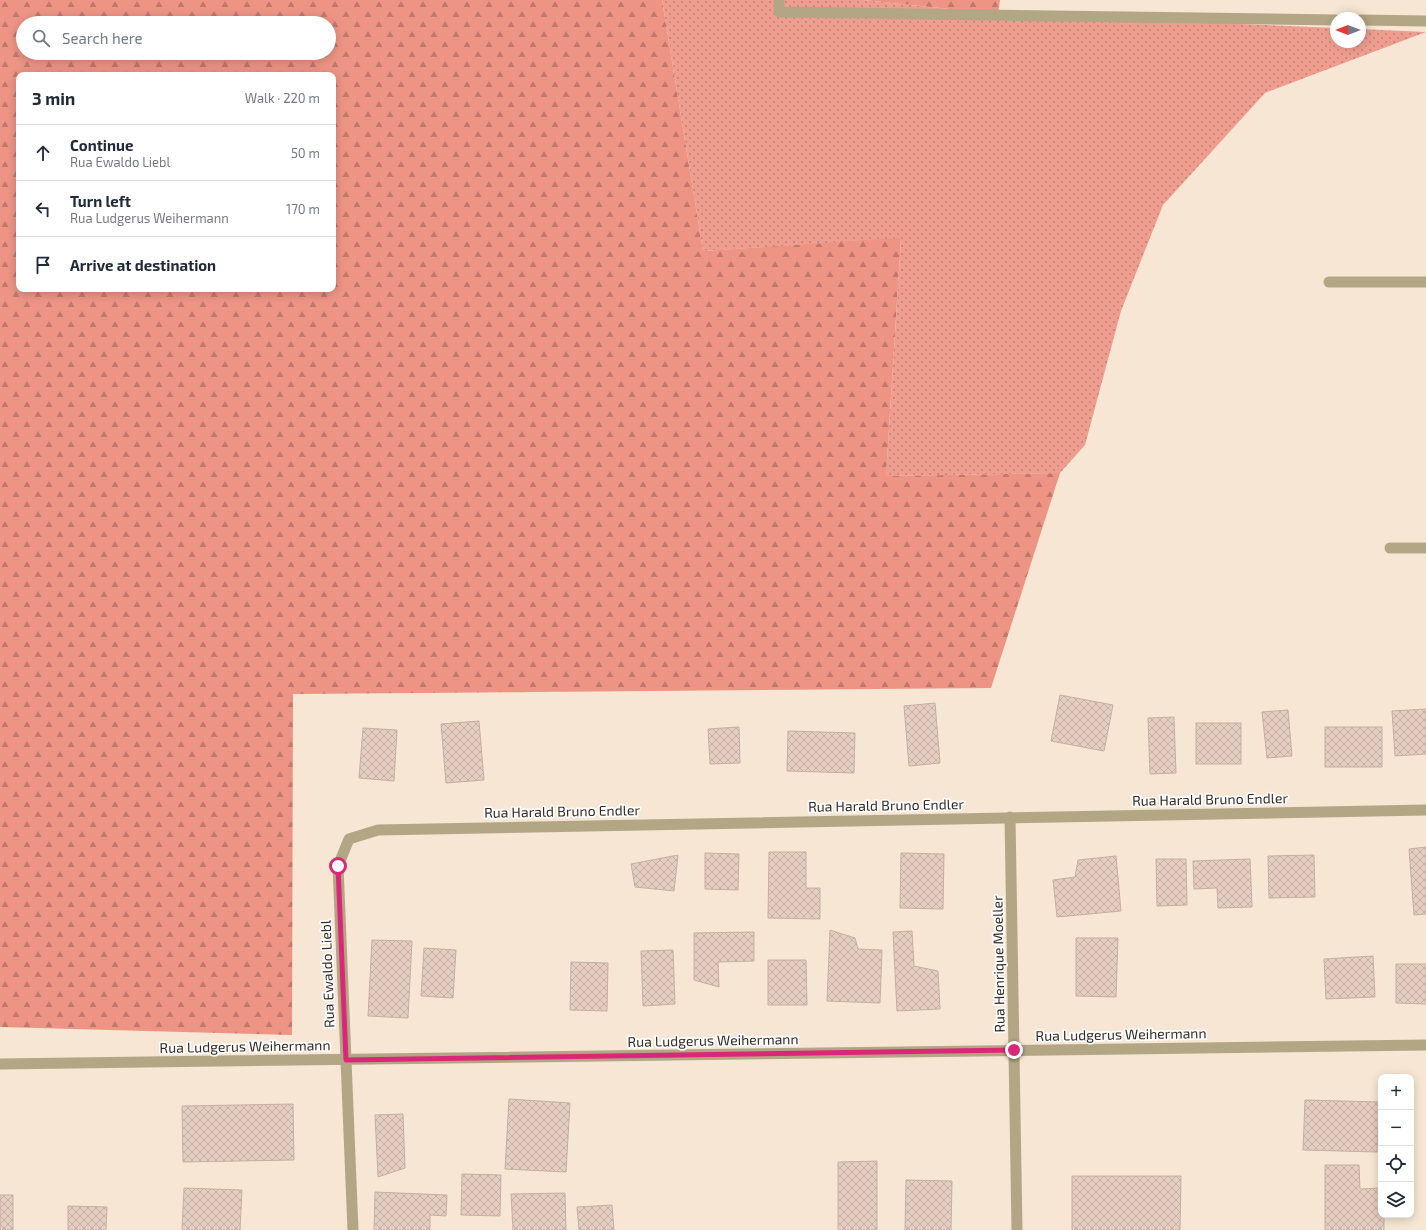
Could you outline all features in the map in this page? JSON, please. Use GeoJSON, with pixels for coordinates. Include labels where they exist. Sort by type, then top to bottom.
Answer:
{"type":"FeatureCollection","features":[{"type":"Feature","properties":{"kind":"street"},"geometry":{"type":"LineString","coordinates":[[779,0],[779,12],[1330,20]]}},
{"type":"Feature","properties":{"kind":"street"},"geometry":{"type":"LineString","coordinates":[[1366,20],[1426,21]]}},
{"type":"Feature","properties":{"kind":"street"},"geometry":{"type":"LineString","coordinates":[[1329,282],[1426,282]]}},
{"type":"Feature","properties":{"kind":"street"},"geometry":{"type":"LineString","coordinates":[[1390,548],[1426,548]]}},
{"type":"Feature","properties":{"kind":"street","name":"Rua Harald Bruno Endler"},"geometry":{"type":"LineString","coordinates":[[349,839],[378,830],[1426,810]]}},
{"type":"Feature","properties":{"kind":"street","name":"Rua Henrique Moeller"},"geometry":{"type":"LineString","coordinates":[[1010,818],[1017,1230]]}},
{"type":"Feature","properties":{"kind":"street","name":"Rua Ewaldo Liebl"},"geometry":{"type":"LineString","coordinates":[[349,839],[338,866],[353,1230]]}},
{"type":"Feature","properties":{"kind":"street","name":"Rua Ludgerus Weihermann"},"geometry":{"type":"LineString","coordinates":[[0,1064],[1426,1045]]}},
{"type":"Feature","properties":{"kind":"shaded area"},"geometry":{"type":"Polygon","coordinates":[[[662,0],[863,0],[998,14],[1330,28],[1330,48],[1366,48],[1366,29],[1426,32],[1265,93],[1163,205],[1121,311],[1085,445],[1060,473],[886,476],[901,239],[703,251],[662,0]]]}},
{"type":"Feature","properties":{"kind":"green space"},"geometry":{"type":"Polygon","coordinates":[[[0,0],[662,0],[703,251],[901,238],[886,476],[1060,473],[991,688],[293,694],[292,1035],[0,1027],[0,0]]]}},
{"type":"Feature","properties":{"kind":"green space"},"geometry":{"type":"Polygon","coordinates":[[[863,0],[1000,0],[998,14],[863,0]]]}},
{"type":"Feature","properties":{"kind":"building"},"geometry":{"type":"Polygon","coordinates":[[[1060,695],[1113,705],[1104,751],[1051,741],[1060,695]]]}},
{"type":"Feature","properties":{"kind":"building"},"geometry":{"type":"Polygon","coordinates":[[[935,703],[940,763],[909,766],[904,706],[935,703]]]}},
{"type":"Feature","properties":{"kind":"building"},"geometry":{"type":"Polygon","coordinates":[[[1426,709],[1426,754],[1395,756],[1392,711],[1426,709]]]}},
{"type":"Feature","properties":{"kind":"building"},"geometry":{"type":"Polygon","coordinates":[[[1288,710],[1292,756],[1267,758],[1262,712],[1288,710]]]}},
{"type":"Feature","properties":{"kind":"building"},"geometry":{"type":"Polygon","coordinates":[[[1174,717],[1176,773],[1150,774],[1148,718],[1174,717]]]}},
{"type":"Feature","properties":{"kind":"building"},"geometry":{"type":"Polygon","coordinates":[[[479,721],[484,780],[446,783],[441,724],[479,721]]]}},
{"type":"Feature","properties":{"kind":"building"},"geometry":{"type":"Polygon","coordinates":[[[1196,723],[1241,723],[1241,764],[1196,764],[1196,723]]]}},
{"type":"Feature","properties":{"kind":"building"},"geometry":{"type":"Polygon","coordinates":[[[739,727],[740,763],[710,764],[708,729],[739,727]]]}},
{"type":"Feature","properties":{"kind":"building"},"geometry":{"type":"Polygon","coordinates":[[[1325,727],[1382,727],[1382,767],[1325,767],[1325,727]]]}},
{"type":"Feature","properties":{"kind":"building"},"geometry":{"type":"Polygon","coordinates":[[[363,728],[397,730],[394,781],[359,778],[363,728]]]}},
{"type":"Feature","properties":{"kind":"building"},"geometry":{"type":"Polygon","coordinates":[[[788,731],[855,733],[854,773],[787,771],[788,731]]]}},
{"type":"Feature","properties":{"kind":"building"},"geometry":{"type":"Polygon","coordinates":[[[1426,847],[1426,914],[1414,915],[1409,849],[1426,847]]]}},
{"type":"Feature","properties":{"kind":"building"},"geometry":{"type":"Polygon","coordinates":[[[769,852],[806,852],[806,888],[820,888],[820,919],[768,918],[769,852]]]}},
{"type":"Feature","properties":{"kind":"building"},"geometry":{"type":"Polygon","coordinates":[[[705,853],[739,854],[738,890],[705,889],[705,853]]]}},
{"type":"Feature","properties":{"kind":"building"},"geometry":{"type":"Polygon","coordinates":[[[901,853],[944,854],[943,909],[900,908],[901,853]]]}},
{"type":"Feature","properties":{"kind":"building"},"geometry":{"type":"Polygon","coordinates":[[[678,855],[674,891],[635,887],[631,864],[678,855]]]}},
{"type":"Feature","properties":{"kind":"building"},"geometry":{"type":"Polygon","coordinates":[[[1314,855],[1315,897],[1269,898],[1268,856],[1314,855]]]}},
{"type":"Feature","properties":{"kind":"building"},"geometry":{"type":"Polygon","coordinates":[[[1116,856],[1121,911],[1057,917],[1053,880],[1075,877],[1078,860],[1116,856]]]}},
{"type":"Feature","properties":{"kind":"building"},"geometry":{"type":"Polygon","coordinates":[[[1156,859],[1186,859],[1187,905],[1157,906],[1156,859]]]}},
{"type":"Feature","properties":{"kind":"building"},"geometry":{"type":"Polygon","coordinates":[[[1250,859],[1252,907],[1218,908],[1217,888],[1194,889],[1193,861],[1250,859]]]}},
{"type":"Feature","properties":{"kind":"building"},"geometry":{"type":"Polygon","coordinates":[[[830,930],[855,938],[858,949],[882,950],[880,1003],[827,1001],[830,930]]]}},
{"type":"Feature","properties":{"kind":"building"},"geometry":{"type":"Polygon","coordinates":[[[912,931],[914,966],[938,971],[940,1009],[897,1011],[893,932],[912,931]]]}},
{"type":"Feature","properties":{"kind":"building"},"geometry":{"type":"Polygon","coordinates":[[[754,932],[754,961],[718,962],[719,987],[694,980],[694,933],[754,932]]]}},
{"type":"Feature","properties":{"kind":"building"},"geometry":{"type":"Polygon","coordinates":[[[1076,938],[1118,938],[1116,997],[1076,996],[1076,938]]]}},
{"type":"Feature","properties":{"kind":"building"},"geometry":{"type":"Polygon","coordinates":[[[372,940],[412,941],[408,1018],[368,1016],[372,940]]]}},
{"type":"Feature","properties":{"kind":"building"},"geometry":{"type":"Polygon","coordinates":[[[424,948],[456,950],[453,998],[421,996],[424,948]]]}},
{"type":"Feature","properties":{"kind":"building"},"geometry":{"type":"Polygon","coordinates":[[[673,950],[675,1004],[643,1006],[641,951],[673,950]]]}},
{"type":"Feature","properties":{"kind":"building"},"geometry":{"type":"Polygon","coordinates":[[[1373,956],[1375,997],[1326,999],[1324,959],[1373,956]]]}},
{"type":"Feature","properties":{"kind":"building"},"geometry":{"type":"Polygon","coordinates":[[[768,960],[806,960],[807,1005],[768,1005],[768,960]]]}},
{"type":"Feature","properties":{"kind":"building"},"geometry":{"type":"Polygon","coordinates":[[[571,962],[608,963],[607,1011],[570,1010],[571,962]]]}},
{"type":"Feature","properties":{"kind":"building"},"geometry":{"type":"Polygon","coordinates":[[[1396,964],[1426,964],[1426,1004],[1396,1003],[1396,964]]]}},
{"type":"Feature","properties":{"kind":"building"},"geometry":{"type":"Polygon","coordinates":[[[509,1099],[570,1103],[566,1172],[505,1169],[509,1099]]]}},
{"type":"Feature","properties":{"kind":"building"},"geometry":{"type":"Polygon","coordinates":[[[1305,1100],[1378,1102],[1377,1152],[1303,1150],[1305,1100]]]}},
{"type":"Feature","properties":{"kind":"building"},"geometry":{"type":"Polygon","coordinates":[[[293,1104],[294,1160],[183,1162],[182,1106],[293,1104]]]}},
{"type":"Feature","properties":{"kind":"building"},"geometry":{"type":"Polygon","coordinates":[[[403,1114],[405,1168],[378,1177],[375,1115],[403,1114]]]}},
{"type":"Feature","properties":{"kind":"building"},"geometry":{"type":"Polygon","coordinates":[[[877,1161],[877,1230],[838,1230],[838,1162],[877,1161]]]}},
{"type":"Feature","properties":{"kind":"building"},"geometry":{"type":"Polygon","coordinates":[[[1325,1165],[1359,1165],[1360,1189],[1378,1188],[1378,1218],[1384,1218],[1384,1230],[1325,1230],[1325,1165]]]}},
{"type":"Feature","properties":{"kind":"building"},"geometry":{"type":"Polygon","coordinates":[[[462,1174],[501,1175],[500,1216],[461,1215],[462,1174]]]}},
{"type":"Feature","properties":{"kind":"building"},"geometry":{"type":"Polygon","coordinates":[[[1072,1176],[1181,1176],[1180,1230],[1072,1230],[1072,1176]]]}},
{"type":"Feature","properties":{"kind":"building"},"geometry":{"type":"Polygon","coordinates":[[[906,1180],[952,1181],[951,1230],[905,1230],[906,1180]]]}},
{"type":"Feature","properties":{"kind":"building"},"geometry":{"type":"Polygon","coordinates":[[[184,1188],[242,1190],[240,1230],[182,1230],[184,1188]]]}},
{"type":"Feature","properties":{"kind":"building"},"geometry":{"type":"Polygon","coordinates":[[[375,1192],[447,1195],[446,1216],[430,1215],[430,1230],[374,1230],[375,1192]]]}},
{"type":"Feature","properties":{"kind":"building"},"geometry":{"type":"Polygon","coordinates":[[[565,1193],[566,1230],[513,1230],[511,1194],[565,1193]]]}},
{"type":"Feature","properties":{"kind":"building"},"geometry":{"type":"Polygon","coordinates":[[[0,1195],[13,1195],[13,1230],[0,1230],[0,1195]]]}},
{"type":"Feature","properties":{"kind":"building"},"geometry":{"type":"Polygon","coordinates":[[[612,1205],[614,1230],[579,1230],[577,1207],[612,1205]]]}},
{"type":"Feature","properties":{"kind":"building"},"geometry":{"type":"Polygon","coordinates":[[[68,1206],[107,1207],[106,1230],[68,1230],[68,1206]]]}},
{"type":"Feature","properties":{"kind":"route"},"geometry":{"type":"LineString","coordinates":[[338,866],[346,1060],[1014,1050]]}}]}
